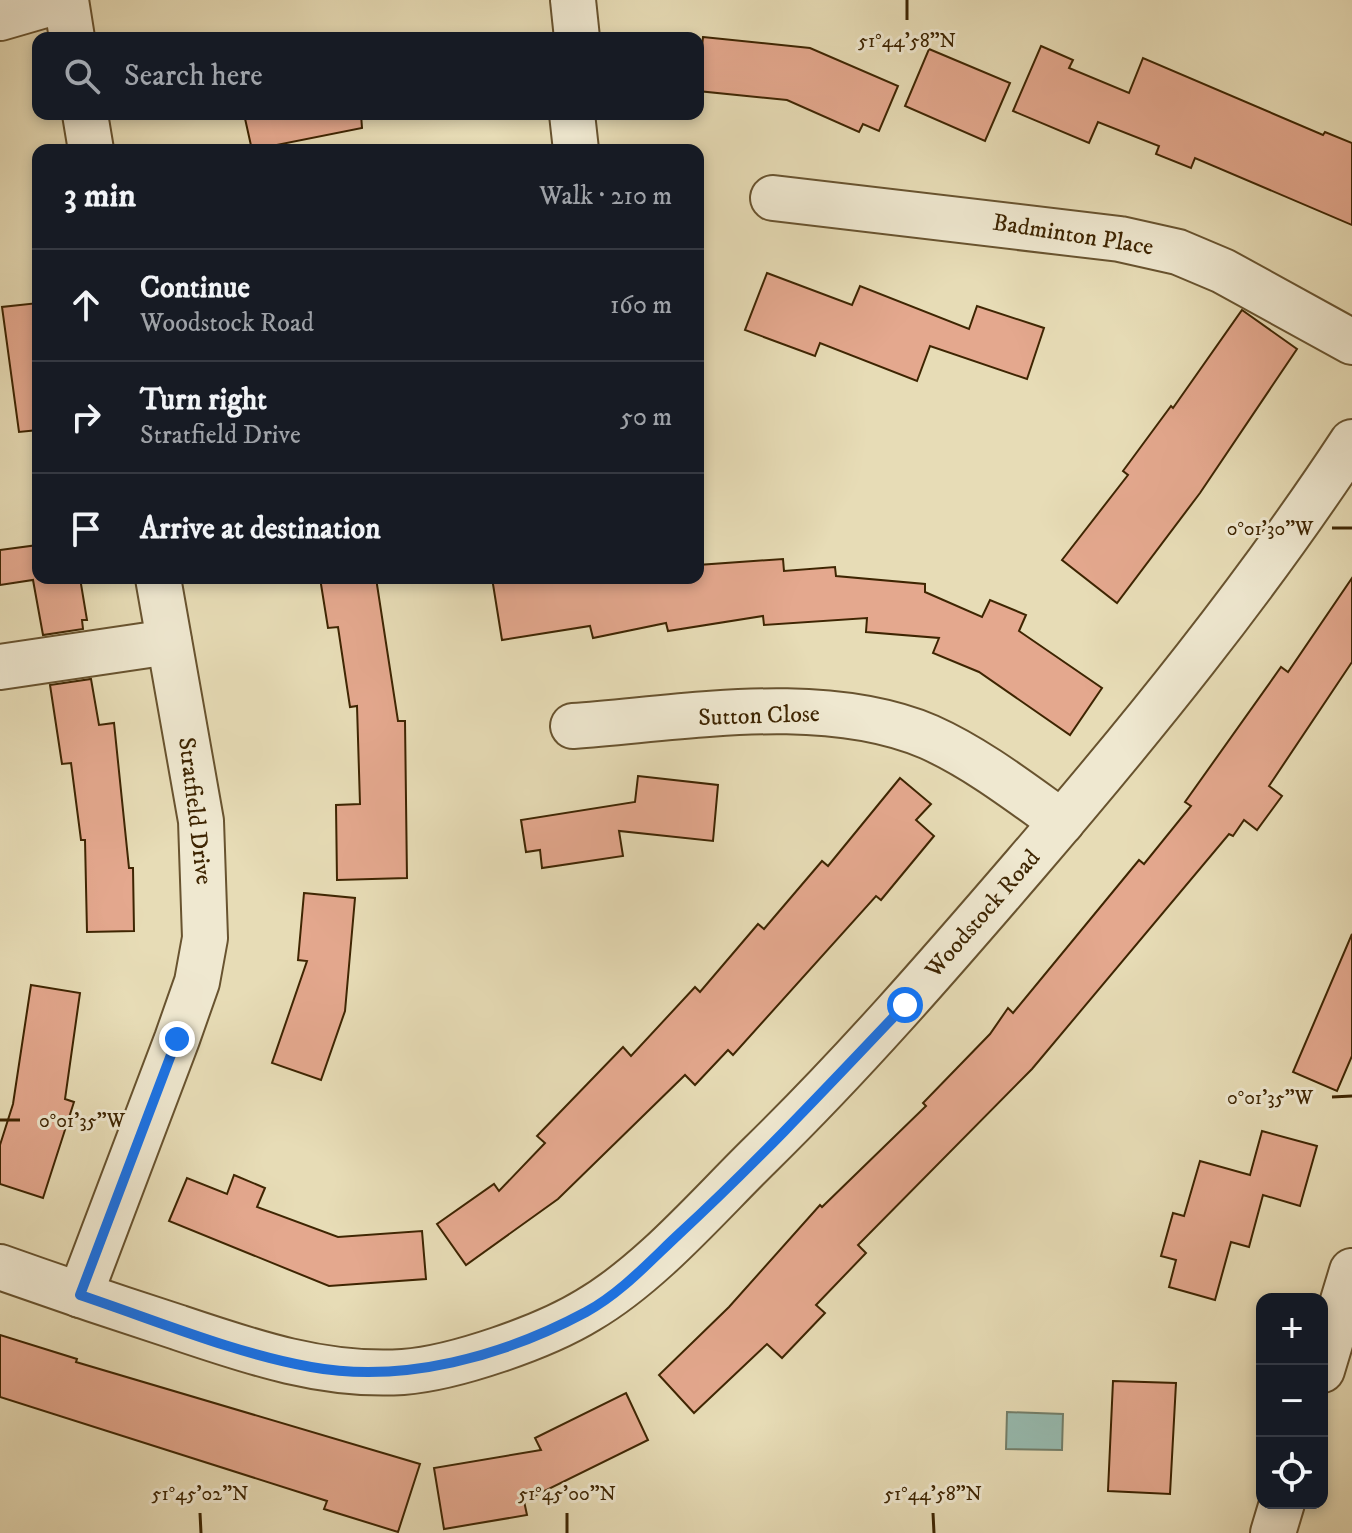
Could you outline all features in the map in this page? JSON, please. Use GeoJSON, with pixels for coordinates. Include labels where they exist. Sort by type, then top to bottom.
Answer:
{"type":"FeatureCollection","features":[{"type":"Feature","properties":{"kind":"street"},"geometry":{"type":"LineString","coordinates":[[0,18],[64,0],[71,32]]}},
{"type":"Feature","properties":{"kind":"street"},"geometry":{"type":"LineString","coordinates":[[573,0],[576,32]]}},
{"type":"Feature","properties":{"kind":"street"},"geometry":{"type":"LineString","coordinates":[[86,120],[90,144]]}},
{"type":"Feature","properties":{"kind":"street"},"geometry":{"type":"LineString","coordinates":[[573,120],[575,144]]}},
{"type":"Feature","properties":{"kind":"street","name":"Badminton Place"},"geometry":{"type":"LineString","coordinates":[[773,198],[1074,233],[1178,252],[1223,271],[1352,342]]}},
{"type":"Feature","properties":{"kind":"street","name":"Woodstock Road"},"geometry":{"type":"LineString","coordinates":[[0,1267],[265,1356],[313,1368],[364,1372],[404,1372],[449,1365],[587,1311],[625,1284],[788,1128],[905,1005],[1062,822],[1217,632],[1302,518],[1352,442]]}},
{"type":"Feature","properties":{"kind":"street","name":"Stratfield Drive"},"geometry":{"type":"LineString","coordinates":[[80,1295],[197,982],[205,938],[201,821],[159,584]]}},
{"type":"Feature","properties":{"kind":"street"},"geometry":{"type":"LineString","coordinates":[[0,667],[169,642]]}},
{"type":"Feature","properties":{"kind":"street","name":"Sutton Close"},"geometry":{"type":"LineString","coordinates":[[573,726],[782,712],[833,714],[929,737],[999,778],[1062,822]]}},
{"type":"Feature","properties":{"kind":"street"},"geometry":{"type":"LineString","coordinates":[[1324,1365],[1352,1271]]}},
{"type":"Feature","properties":{"kind":"street"},"geometry":{"type":"LineString","coordinates":[[1273,1533],[1280,1509]]}},
{"type":"Feature","properties":{"kind":"water"},"geometry":{"type":"Polygon","coordinates":[[[1007,1412],[1063,1414],[1062,1450],[1006,1449],[1007,1412]]]}},
{"type":"Feature","properties":{"kind":"building"},"geometry":{"type":"Polygon","coordinates":[[[704,37],[810,48],[898,86],[879,131],[863,124],[859,132],[787,100],[704,92],[704,37]]]}},
{"type":"Feature","properties":{"kind":"building"},"geometry":{"type":"Polygon","coordinates":[[[1041,46],[1073,60],[1069,68],[1129,93],[1143,58],[1323,135],[1325,132],[1352,143],[1352,225],[1195,158],[1191,168],[1156,154],[1159,146],[1098,122],[1089,143],[1013,111],[1041,46]]]}},
{"type":"Feature","properties":{"kind":"building"},"geometry":{"type":"Polygon","coordinates":[[[929,49],[1010,83],[985,141],[905,106],[929,49]]]}},
{"type":"Feature","properties":{"kind":"building"},"geometry":{"type":"Polygon","coordinates":[[[245,120],[361,120],[362,128],[282,144],[251,144],[245,120]]]}},
{"type":"Feature","properties":{"kind":"building"},"geometry":{"type":"Polygon","coordinates":[[[767,273],[852,305],[860,286],[969,329],[977,306],[1044,328],[1027,379],[930,346],[917,381],[820,343],[815,356],[745,330],[767,273]]]}},
{"type":"Feature","properties":{"kind":"building"},"geometry":{"type":"Polygon","coordinates":[[[32,304],[32,431],[19,432],[2,307],[32,304]]]}},
{"type":"Feature","properties":{"kind":"building"},"geometry":{"type":"Polygon","coordinates":[[[1242,310],[1297,349],[1200,493],[1117,603],[1062,560],[1128,475],[1123,471],[1171,406],[1173,408],[1242,310]]]}},
{"type":"Feature","properties":{"kind":"building"},"geometry":{"type":"Polygon","coordinates":[[[32,546],[32,580],[0,585],[0,550],[32,546]]]}},
{"type":"Feature","properties":{"kind":"building"},"geometry":{"type":"Polygon","coordinates":[[[783,559],[784,571],[835,567],[836,576],[925,584],[925,592],[982,617],[990,600],[1026,615],[1019,631],[1102,688],[1070,735],[979,672],[933,653],[939,638],[866,632],[867,618],[764,625],[763,616],[668,631],[666,623],[593,638],[590,626],[502,640],[493,584],[704,584],[704,565],[783,559]]]}},
{"type":"Feature","properties":{"kind":"building"},"geometry":{"type":"Polygon","coordinates":[[[1352,578],[1352,662],[1269,786],[1282,796],[1257,830],[1244,820],[1233,836],[1229,834],[1032,1069],[858,1245],[866,1253],[816,1305],[825,1313],[782,1358],[767,1344],[694,1413],[659,1375],[729,1307],[820,1205],[822,1207],[926,1106],[923,1103],[990,1034],[1008,1008],[1013,1013],[1139,860],[1144,864],[1191,806],[1185,802],[1281,667],[1288,672],[1352,578]]]}},
{"type":"Feature","properties":{"kind":"building"},"geometry":{"type":"Polygon","coordinates":[[[34,584],[81,584],[87,620],[82,620],[83,629],[43,635],[34,584]]]}},
{"type":"Feature","properties":{"kind":"building"},"geometry":{"type":"Polygon","coordinates":[[[321,584],[377,584],[398,721],[405,721],[407,878],[337,880],[336,805],[360,804],[357,706],[350,707],[338,627],[328,628],[321,584]]]}},
{"type":"Feature","properties":{"kind":"building"},"geometry":{"type":"Polygon","coordinates":[[[91,679],[99,725],[114,723],[129,868],[133,868],[134,931],[87,932],[85,840],[81,840],[71,763],[62,764],[50,685],[91,679]]]}},
{"type":"Feature","properties":{"kind":"building"},"geometry":{"type":"Polygon","coordinates":[[[638,776],[718,785],[713,841],[619,831],[623,856],[542,868],[540,850],[526,852],[521,820],[635,802],[638,776]]]}},
{"type":"Feature","properties":{"kind":"building"},"geometry":{"type":"Polygon","coordinates":[[[900,778],[931,804],[916,820],[934,836],[881,900],[876,896],[733,1055],[728,1050],[695,1085],[685,1075],[558,1199],[466,1265],[437,1224],[494,1184],[499,1191],[545,1143],[537,1136],[623,1047],[631,1056],[695,987],[700,992],[758,924],[764,929],[822,861],[828,866],[900,778]]]}},
{"type":"Feature","properties":{"kind":"building"},"geometry":{"type":"Polygon","coordinates":[[[304,893],[355,898],[345,1011],[321,1080],[272,1063],[307,961],[298,960],[304,893]]]}},
{"type":"Feature","properties":{"kind":"building"},"geometry":{"type":"Polygon","coordinates":[[[1352,934],[1352,1056],[1337,1091],[1293,1072],[1352,934]]]}},
{"type":"Feature","properties":{"kind":"building"},"geometry":{"type":"Polygon","coordinates":[[[31,985],[80,993],[65,1099],[74,1102],[43,1198],[0,1184],[0,1145],[13,1104],[31,985]]]}},
{"type":"Feature","properties":{"kind":"building"},"geometry":{"type":"Polygon","coordinates":[[[1262,1131],[1317,1146],[1300,1206],[1263,1195],[1249,1247],[1231,1242],[1215,1300],[1169,1287],[1176,1260],[1161,1256],[1173,1213],[1184,1216],[1200,1161],[1250,1175],[1262,1131]]]}},
{"type":"Feature","properties":{"kind":"building"},"geometry":{"type":"Polygon","coordinates":[[[234,1175],[265,1188],[257,1207],[338,1237],[422,1231],[426,1279],[329,1286],[169,1221],[187,1178],[227,1194],[234,1175]]]}},
{"type":"Feature","properties":{"kind":"building"},"geometry":{"type":"Polygon","coordinates":[[[0,1335],[77,1359],[76,1362],[420,1464],[398,1532],[324,1509],[327,1501],[0,1397],[0,1335]]]}},
{"type":"Feature","properties":{"kind":"building"},"geometry":{"type":"Polygon","coordinates":[[[1113,1381],[1176,1383],[1170,1494],[1108,1491],[1113,1381]]]}},
{"type":"Feature","properties":{"kind":"building"},"geometry":{"type":"Polygon","coordinates":[[[626,1393],[648,1440],[524,1501],[527,1515],[444,1529],[434,1468],[541,1450],[535,1438],[626,1393]]]}},
{"type":"Feature","properties":{"kind":"route"},"geometry":{"type":"LineString","coordinates":[[177,1039],[80,1295],[265,1356],[313,1368],[404,1372],[449,1365],[543,1331],[587,1311],[625,1284],[788,1128],[905,1005]]}}]}
